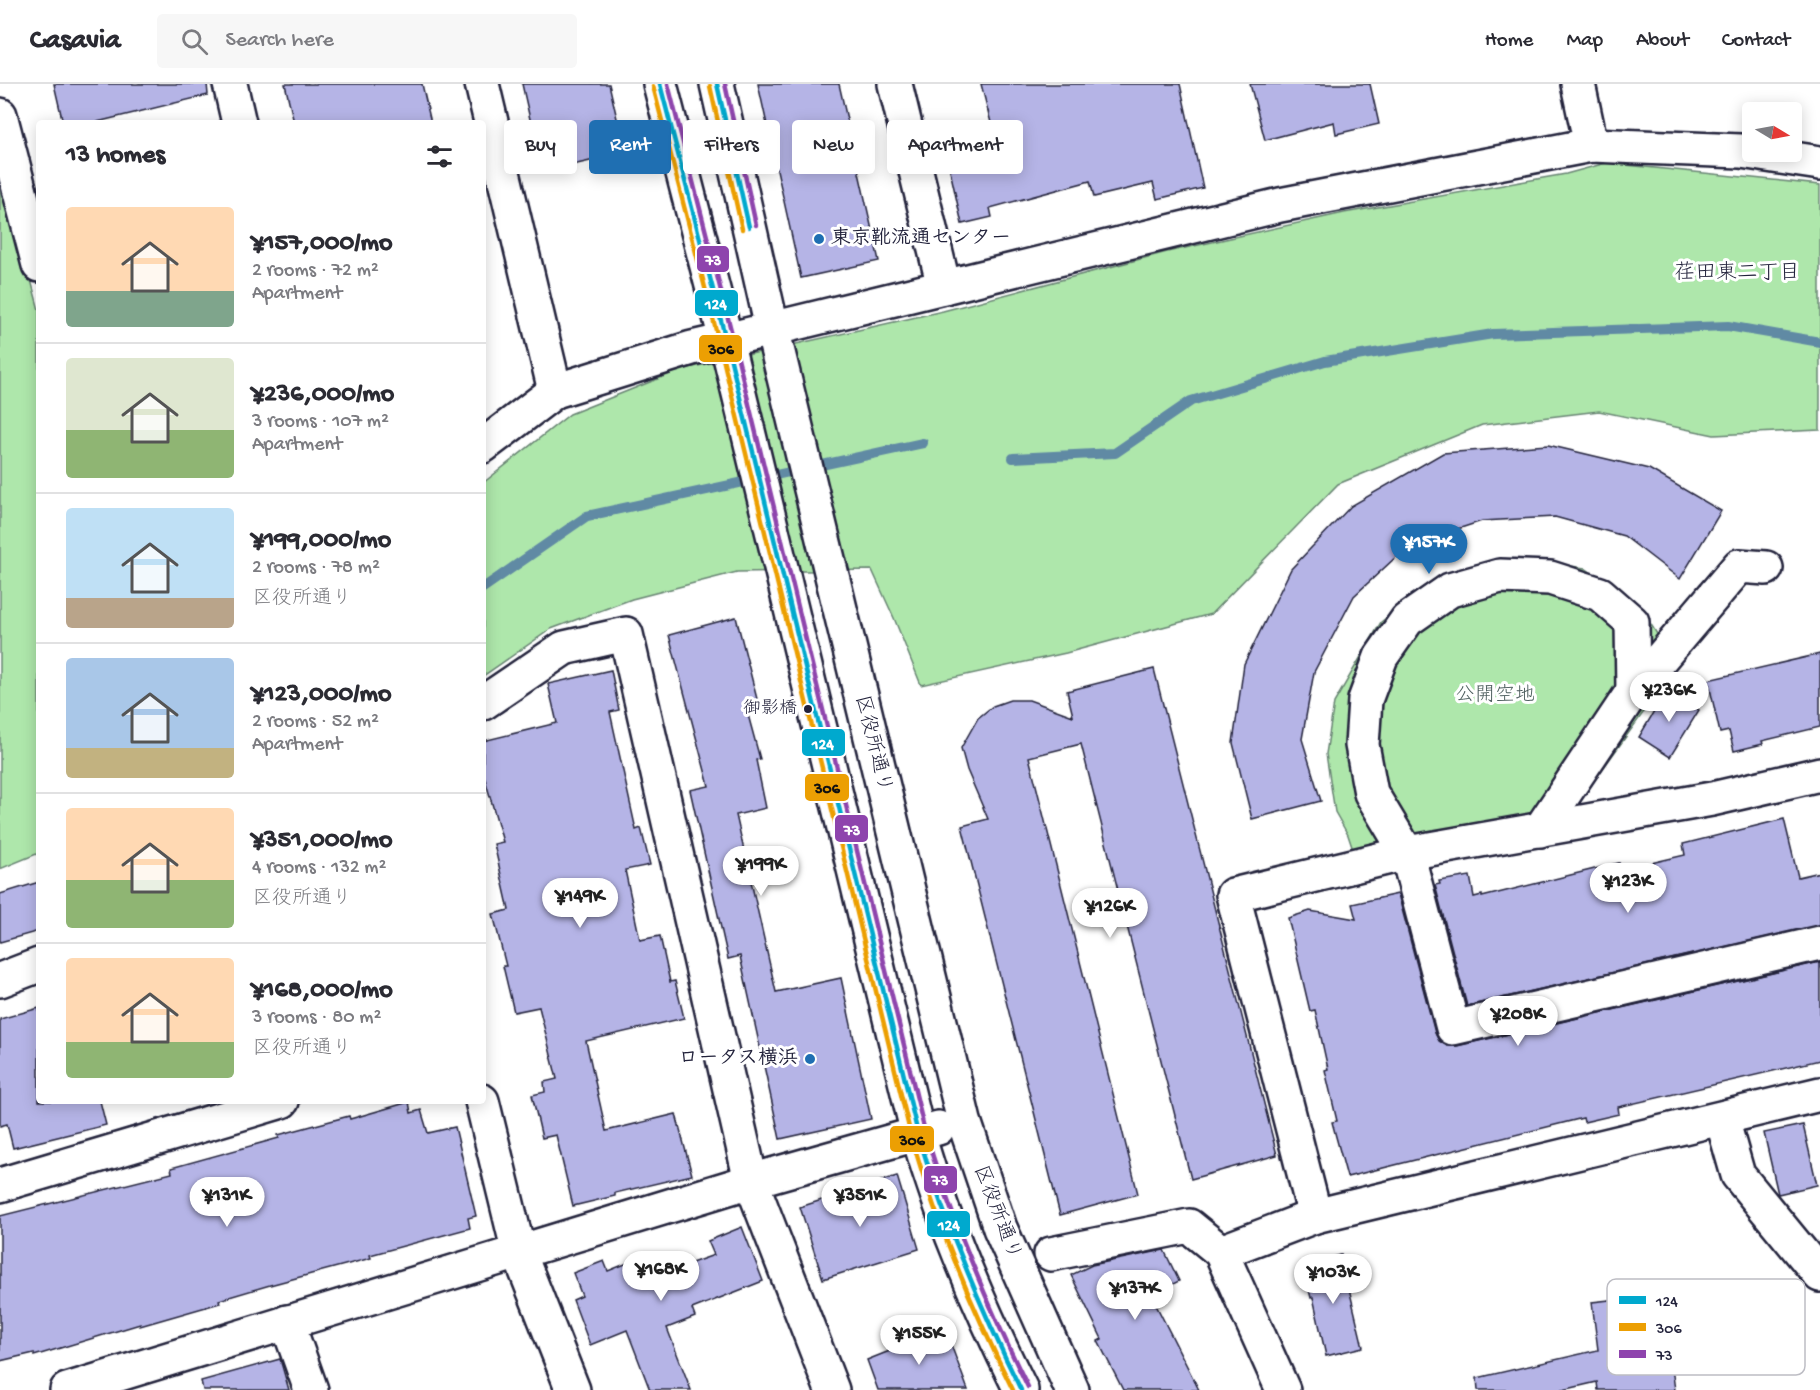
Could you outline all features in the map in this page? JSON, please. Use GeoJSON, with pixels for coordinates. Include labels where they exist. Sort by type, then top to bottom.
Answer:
{"type":"FeatureCollection","features":[{"type":"Feature","properties":{"kind":"street"},"geometry":{"type":"LineString","coordinates":[[230,84],[238,120]]}},
{"type":"Feature","properties":{"kind":"street"},"geometry":{"type":"LineString","coordinates":[[482,84],[555,391]]}},
{"type":"Feature","properties":{"kind":"street"},"geometry":{"type":"LineString","coordinates":[[660,84],[747,425],[918,1134],[956,1245],[1021,1390]]}},
{"type":"Feature","properties":{"kind":"street","name":"区役所通り"},"geometry":{"type":"LineString","coordinates":[[717,84],[772,328],[963,1121],[1000,1228],[1072,1390]]}},
{"type":"Feature","properties":{"kind":"street"},"geometry":{"type":"LineString","coordinates":[[895,84],[944,287]]}},
{"type":"Feature","properties":{"kind":"street"},"geometry":{"type":"LineString","coordinates":[[1578,84],[1591,145]]}},
{"type":"Feature","properties":{"kind":"street"},"geometry":{"type":"LineString","coordinates":[[0,115],[36,253]]}},
{"type":"Feature","properties":{"kind":"street"},"geometry":{"type":"LineString","coordinates":[[486,444],[555,391],[692,348],[1280,205],[1591,145],[1741,151],[1820,163]]}},
{"type":"Feature","properties":{"kind":"street"},"geometry":{"type":"LineString","coordinates":[[726,340],[741,321],[746,300],[741,258],[752,240]]}},
{"type":"Feature","properties":{"kind":"street"},"geometry":{"type":"LineString","coordinates":[[747,425],[756,397],[749,368],[750,347],[772,328]]}},
{"type":"Feature","properties":{"kind":"street"},"geometry":{"type":"LineString","coordinates":[[1540,830],[1633,691],[1740,566],[1766,568]]}},
{"type":"Feature","properties":{"kind":"street"},"geometry":{"type":"LineString","coordinates":[[1633,691],[1632,622],[1600,594],[1550,578],[1500,576],[1450,590],[1407,620],[1381,657],[1365,700],[1362,745],[1371,793],[1407,854],[1453,1028],[1820,943]]}},
{"type":"Feature","properties":{"kind":"street"},"geometry":{"type":"LineString","coordinates":[[486,701],[564,648],[626,634],[751,1181],[832,1390]]}},
{"type":"Feature","properties":{"kind":"street"},"geometry":{"type":"LineString","coordinates":[[1315,1216],[1233,895],[1407,854],[1712,799],[1820,774]]}},
{"type":"Feature","properties":{"kind":"street"},"geometry":{"type":"LineString","coordinates":[[0,980],[36,966]]}},
{"type":"Feature","properties":{"kind":"street"},"geometry":{"type":"LineString","coordinates":[[1221,1252],[1315,1216],[1820,1094]]}},
{"type":"Feature","properties":{"kind":"street"},"geometry":{"type":"LineString","coordinates":[[0,1185],[272,1104]]}},
{"type":"Feature","properties":{"kind":"street"},"geometry":{"type":"LineString","coordinates":[[483,1104],[519,1253],[573,1390]]}},
{"type":"Feature","properties":{"kind":"street"},"geometry":{"type":"LineString","coordinates":[[1722,1119],[1738,1175],[1820,1275]]}},
{"type":"Feature","properties":{"kind":"street"},"geometry":{"type":"LineString","coordinates":[[67,1390],[751,1181],[963,1121]]}},
{"type":"Feature","properties":{"kind":"street"},"geometry":{"type":"LineString","coordinates":[[1051,1254],[1189,1226],[1221,1252],[1283,1390]]}},
{"type":"Feature","properties":{"kind":"street"},"geometry":{"type":"LineString","coordinates":[[287,1322],[311,1390]]}},
{"type":"Feature","properties":{"kind":"green space"},"geometry":{"type":"Polygon","coordinates":[[[0,163],[36,299],[36,854],[0,869],[0,163]]]}},
{"type":"Feature","properties":{"kind":"green space"},"geometry":{"type":"Polygon","coordinates":[[[1606,163],[1820,185],[1820,430],[1714,435],[1599,411],[1482,425],[1338,484],[1211,614],[1066,653],[921,685],[872,570],[737,572],[632,599],[551,629],[486,674],[486,481],[570,414],[680,370],[943,311],[1167,252],[1344,213],[1566,174],[1606,163]]]}},
{"type":"Feature","properties":{"kind":"green space","name":"公開空地"},"geometry":{"type":"Polygon","coordinates":[[[1534,561],[1585,568],[1642,610],[1677,666],[1573,810],[1355,856],[1348,835],[1335,812],[1326,754],[1334,703],[1381,622],[1429,584],[1479,564],[1534,561]]]}},
{"type":"Feature","properties":{"kind":"building"},"geometry":{"type":"Polygon","coordinates":[[[54,84],[207,84],[208,95],[105,120],[62,120],[54,84]]]}},
{"type":"Feature","properties":{"kind":"building"},"geometry":{"type":"Polygon","coordinates":[[[285,84],[422,84],[430,120],[293,120],[285,84]]]}},
{"type":"Feature","properties":{"kind":"building"},"geometry":{"type":"Polygon","coordinates":[[[522,84],[609,84],[617,120],[589,120],[589,161],[577,164],[577,120],[530,120],[522,84]]]}},
{"type":"Feature","properties":{"kind":"building"},"geometry":{"type":"Polygon","coordinates":[[[758,84],[839,84],[847,120],[792,120],[792,174],[859,174],[879,261],[801,278],[778,174],[780,174],[780,120],[766,120],[758,84]]]}},
{"type":"Feature","properties":{"kind":"building"},"geometry":{"type":"Polygon","coordinates":[[[981,84],[1180,84],[1203,188],[1157,199],[1153,183],[1094,197],[1090,181],[990,208],[992,217],[962,224],[951,174],[1023,174],[1023,120],[990,120],[981,84]]]}},
{"type":"Feature","properties":{"kind":"building"},"geometry":{"type":"Polygon","coordinates":[[[1250,84],[1370,84],[1379,124],[1336,134],[1334,122],[1265,140],[1250,84]]]}},
{"type":"Feature","properties":{"kind":"building"},"geometry":{"type":"Polygon","coordinates":[[[1548,445],[1649,469],[1721,511],[1680,579],[1624,536],[1555,517],[1482,521],[1409,545],[1354,596],[1314,672],[1302,739],[1321,801],[1252,819],[1233,743],[1244,664],[1291,569],[1351,506],[1443,453],[1548,445]]]}},
{"type":"Feature","properties":{"kind":"building"},"geometry":{"type":"Polygon","coordinates":[[[736,617],[758,703],[747,711],[760,759],[756,760],[766,808],[736,815],[776,992],[841,978],[871,1119],[780,1139],[740,956],[728,959],[690,790],[709,786],[669,635],[736,617]]]}},
{"type":"Feature","properties":{"kind":"building"},"geometry":{"type":"Polygon","coordinates":[[[1820,654],[1820,727],[1762,741],[1763,744],[1734,751],[1729,731],[1720,733],[1708,680],[1820,654]]]}},
{"type":"Feature","properties":{"kind":"building"},"geometry":{"type":"Polygon","coordinates":[[[1154,669],[1277,1155],[1191,1179],[1081,744],[1029,757],[1138,1194],[1060,1215],[962,826],[988,819],[967,770],[961,748],[978,718],[993,706],[1010,700],[1029,700],[1073,716],[1067,691],[1154,669]]]}},
{"type":"Feature","properties":{"kind":"building"},"geometry":{"type":"Polygon","coordinates":[[[611,670],[619,710],[610,712],[636,830],[641,828],[650,865],[625,870],[640,940],[660,936],[670,982],[675,981],[684,1018],[586,1041],[606,1131],[676,1114],[692,1175],[615,1193],[615,1196],[573,1206],[556,1135],[542,1138],[532,1095],[545,1092],[544,1082],[557,1079],[539,1007],[514,1012],[503,966],[506,966],[493,914],[509,910],[494,844],[503,842],[486,782],[486,740],[557,723],[548,684],[611,670]]]}},
{"type":"Feature","properties":{"kind":"building"},"geometry":{"type":"Polygon","coordinates":[[[1667,690],[1699,710],[1670,757],[1639,737],[1667,690]]]}},
{"type":"Feature","properties":{"kind":"building"},"geometry":{"type":"Polygon","coordinates":[[[1784,819],[1798,877],[1820,872],[1820,925],[1467,1006],[1435,885],[1440,884],[1439,881],[1470,876],[1474,897],[1482,895],[1482,897],[1619,863],[1621,870],[1685,855],[1683,844],[1784,819]]]}},
{"type":"Feature","properties":{"kind":"building"},"geometry":{"type":"Polygon","coordinates":[[[36,883],[36,932],[0,942],[0,894],[36,883]]]}},
{"type":"Feature","properties":{"kind":"building"},"geometry":{"type":"Polygon","coordinates":[[[1398,894],[1435,1033],[1439,1041],[1447,1046],[1457,1046],[1820,962],[1820,1060],[1618,1107],[1619,1114],[1584,1122],[1583,1118],[1347,1177],[1332,1122],[1337,1121],[1325,1070],[1328,1069],[1315,1010],[1310,1011],[1288,918],[1310,911],[1356,919],[1352,904],[1398,894]]]}},
{"type":"Feature","properties":{"kind":"building"},"geometry":{"type":"Polygon","coordinates":[[[36,1009],[36,1104],[101,1104],[106,1125],[13,1148],[7,1124],[0,1126],[0,1019],[36,1009]]]}},
{"type":"Feature","properties":{"kind":"building"},"geometry":{"type":"Polygon","coordinates":[[[409,1104],[411,1113],[421,1110],[428,1133],[455,1127],[476,1216],[468,1218],[470,1228],[370,1255],[371,1258],[270,1285],[219,1300],[220,1303],[34,1356],[34,1353],[0,1361],[0,1216],[172,1173],[171,1168],[279,1138],[278,1135],[349,1116],[350,1119],[409,1104]]]}},
{"type":"Feature","properties":{"kind":"building"},"geometry":{"type":"Polygon","coordinates":[[[1803,1125],[1817,1185],[1778,1194],[1764,1133],[1803,1125]]]}},
{"type":"Feature","properties":{"kind":"building"},"geometry":{"type":"Polygon","coordinates":[[[897,1176],[919,1249],[823,1279],[800,1207],[897,1176]]]}},
{"type":"Feature","properties":{"kind":"building"},"geometry":{"type":"Polygon","coordinates":[[[742,1227],[763,1281],[692,1309],[695,1317],[667,1328],[691,1390],[650,1390],[627,1330],[590,1345],[573,1300],[582,1296],[573,1273],[604,1261],[608,1271],[650,1254],[658,1275],[714,1255],[708,1241],[742,1227]]]}},
{"type":"Feature","properties":{"kind":"building"},"geometry":{"type":"Polygon","coordinates":[[[1164,1250],[1179,1281],[1151,1295],[1199,1390],[1123,1390],[1098,1341],[1102,1339],[1071,1275],[1092,1265],[1164,1250]]]}},
{"type":"Feature","properties":{"kind":"building"},"geometry":{"type":"Polygon","coordinates":[[[1341,1255],[1363,1347],[1326,1356],[1313,1297],[1311,1298],[1303,1265],[1341,1255]]]}},
{"type":"Feature","properties":{"kind":"building"},"geometry":{"type":"Polygon","coordinates":[[[1607,1300],[1607,1375],[1673,1375],[1675,1390],[1598,1390],[1597,1382],[1563,1390],[1478,1390],[1477,1378],[1598,1350],[1592,1302],[1607,1300]]]}},
{"type":"Feature","properties":{"kind":"building"},"geometry":{"type":"Polygon","coordinates":[[[945,1329],[968,1390],[878,1390],[867,1360],[945,1329]]]}},
{"type":"Feature","properties":{"kind":"building"},"geometry":{"type":"Polygon","coordinates":[[[280,1359],[289,1390],[203,1390],[201,1381],[280,1359]]]}},
{"type":"Feature","properties":{"kind":"waterway"},"geometry":{"type":"LineString","coordinates":[[1013,458],[1115,453],[1191,401],[1325,361],[1493,334],[1728,326],[1820,342]]}},
{"type":"Feature","properties":{"kind":"waterway"},"geometry":{"type":"LineString","coordinates":[[486,586],[587,516],[923,443]]}},
{"type":"Feature","properties":{"kind":"transit line","name":"124"},"geometry":{"type":"LineString","coordinates":[[660,84],[726,340],[918,1134],[964,1264],[1021,1390]]}},
{"type":"Feature","properties":{"kind":"transit line","name":"73"},"geometry":{"type":"LineString","coordinates":[[668,84],[733,338],[925,1132],[971,1261],[1028,1387]]}},
{"type":"Feature","properties":{"kind":"transit line","name":"124"},"geometry":{"type":"LineString","coordinates":[[717,84],[749,227]]}},
{"type":"Feature","properties":{"kind":"transit line","name":"73"},"geometry":{"type":"LineString","coordinates":[[725,84],[756,225]]}},
{"type":"Feature","properties":{"kind":"transit line","name":"306"},"geometry":{"type":"LineString","coordinates":[[653,86],[719,342],[911,1136],[956,1265],[1013,1390]]}},
{"type":"Feature","properties":{"kind":"transit line","name":"306"},"geometry":{"type":"LineString","coordinates":[[710,86],[742,229]]}},
{"type":"Feature","properties":{"kind":"place","name":"東京靴流通センター"},"geometry":{"type":"Point","coordinates":[819,239]}},
{"type":"Feature","properties":{"kind":"place","name":"御影橋"},"geometry":{"type":"Point","coordinates":[808,709]}},
{"type":"Feature","properties":{"kind":"place","name":"ロータス横浜"},"geometry":{"type":"Point","coordinates":[810,1059]}},
{"type":"Feature","properties":{"kind":"district","name":"荏田東二丁目"},"geometry":{"type":"Point","coordinates":[1737,274]}}]}
